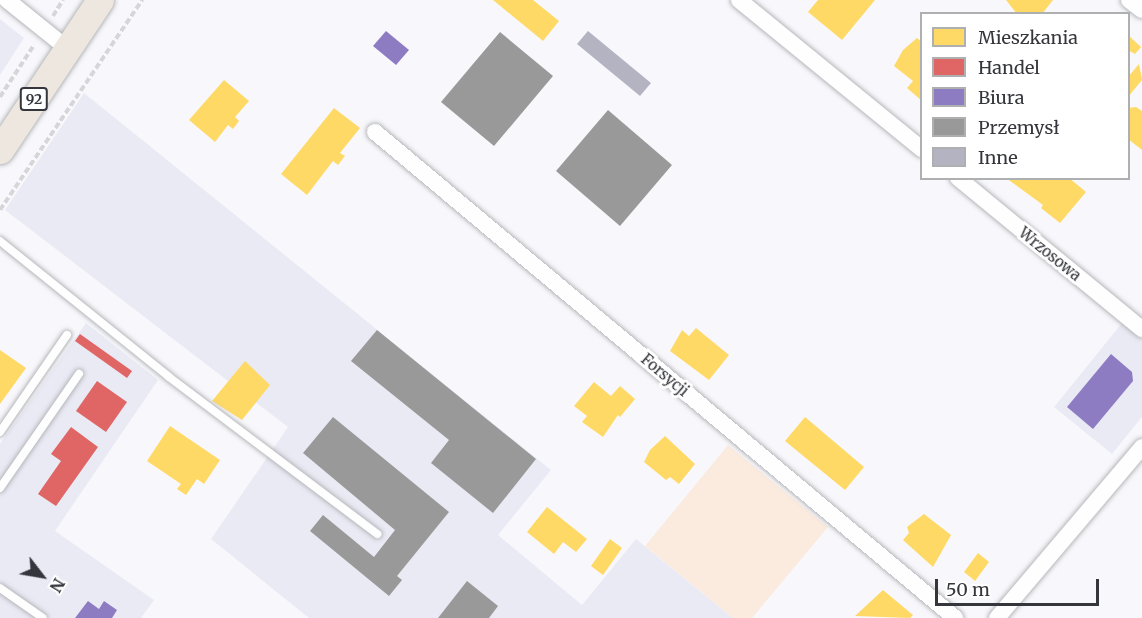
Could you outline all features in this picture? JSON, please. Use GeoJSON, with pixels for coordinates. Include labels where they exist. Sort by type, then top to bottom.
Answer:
{"type":"FeatureCollection","features":[{"type":"Feature","properties":{"kind":"main road","name":"92"},"geometry":{"type":"LineString","coordinates":[[0,150],[100,0]]}},
{"type":"Feature","properties":{"kind":"street"},"geometry":{"type":"LineString","coordinates":[[7,0],[68,49]]}},
{"type":"Feature","properties":{"kind":"street"},"geometry":{"type":"LineString","coordinates":[[739,0],[920,148]]}},
{"type":"Feature","properties":{"kind":"street"},"geometry":{"type":"LineString","coordinates":[[1130,0],[1142,10]]}},
{"type":"Feature","properties":{"kind":"street","name":"Forsycji"},"geometry":{"type":"LineString","coordinates":[[375,132],[955,618]]}},
{"type":"Feature","properties":{"kind":"street","name":"Wrzosowa"},"geometry":{"type":"LineString","coordinates":[[960,180],[1142,329]]}},
{"type":"Feature","properties":{"kind":"street"},"geometry":{"type":"LineString","coordinates":[[998,618],[1142,447]]}},
{"type":"Feature","properties":{"kind":"lane"},"geometry":{"type":"LineString","coordinates":[[0,241],[169,377],[377,534]]}},
{"type":"Feature","properties":{"kind":"lane"},"geometry":{"type":"LineString","coordinates":[[0,432],[67,335]]}},
{"type":"Feature","properties":{"kind":"lane"},"geometry":{"type":"LineString","coordinates":[[0,488],[79,374]]}},
{"type":"Feature","properties":{"kind":"lane"},"geometry":{"type":"LineString","coordinates":[[0,588],[43,618]]}},
{"type":"Feature","properties":{"kind":"path"},"geometry":{"type":"LineString","coordinates":[[0,97],[63,0]]}},
{"type":"Feature","properties":{"kind":"path"},"geometry":{"type":"LineString","coordinates":[[0,210],[142,0]]}},
{"type":"Feature","properties":{"kind":"shaded area"},"geometry":{"type":"Polygon","coordinates":[[[0,19],[24,38],[0,75],[0,19]]]}},
{"type":"Feature","properties":{"kind":"shaded area"},"geometry":{"type":"Polygon","coordinates":[[[84,93],[551,470],[498,535],[582,605],[636,539],[733,618],[309,618],[211,539],[288,427],[5,210],[84,93]]]}},
{"type":"Feature","properties":{"kind":"shaded area"},"geometry":{"type":"Polygon","coordinates":[[[86,323],[158,380],[55,531],[154,600],[141,618],[0,618],[0,444],[86,323]]]}},
{"type":"Feature","properties":{"kind":"shaded area"},"geometry":{"type":"Polygon","coordinates":[[[1122,323],[1142,339],[1142,417],[1112,454],[1054,407],[1122,323]]]}},
{"type":"Feature","properties":{"kind":"shaded area"},"geometry":{"type":"Polygon","coordinates":[[[728,445],[828,527],[752,618],[733,618],[645,546],[728,445]]]}},
{"type":"Feature","properties":{"kind":"building: Mieszkania"},"geometry":{"type":"Polygon","coordinates":[[[493,0],[533,0],[559,21],[543,41],[493,0]]]}},
{"type":"Feature","properties":{"kind":"building: Mieszkania"},"geometry":{"type":"Polygon","coordinates":[[[818,0],[875,0],[842,40],[808,12],[818,0]]]}},
{"type":"Feature","properties":{"kind":"building: Mieszkania"},"geometry":{"type":"Polygon","coordinates":[[[1006,0],[1053,0],[1044,12],[1015,12],[1006,0]]]}},
{"type":"Feature","properties":{"kind":"building: Mieszkania"},"geometry":{"type":"Polygon","coordinates":[[[1130,37],[1141,47],[1135,54],[1130,51],[1130,37]]]}},
{"type":"Feature","properties":{"kind":"building: Mieszkania"},"geometry":{"type":"Polygon","coordinates":[[[917,38],[920,40],[920,99],[907,88],[913,81],[894,66],[903,50],[917,38]]]}},
{"type":"Feature","properties":{"kind":"building: Mieszkania"},"geometry":{"type":"Polygon","coordinates":[[[1139,64],[1142,80],[1130,95],[1130,75],[1139,64]]]}},
{"type":"Feature","properties":{"kind":"building: Mieszkania"},"geometry":{"type":"Polygon","coordinates":[[[224,80],[249,101],[235,117],[239,121],[233,129],[228,125],[215,142],[189,120],[224,80]]]}},
{"type":"Feature","properties":{"kind":"building: Mieszkania"},"geometry":{"type":"Polygon","coordinates":[[[1136,107],[1142,111],[1142,150],[1130,141],[1130,108],[1136,107]]]}},
{"type":"Feature","properties":{"kind":"building: Mieszkania"},"geometry":{"type":"Polygon","coordinates":[[[334,108],[360,128],[340,153],[345,156],[338,165],[333,161],[307,195],[281,174],[334,108]]]}},
{"type":"Feature","properties":{"kind":"building: Mieszkania"},"geometry":{"type":"Polygon","coordinates":[[[1009,180],[1071,180],[1086,192],[1060,223],[1041,208],[1043,205],[1009,180]]]}},
{"type":"Feature","properties":{"kind":"building: Mieszkania"},"geometry":{"type":"Polygon","coordinates":[[[696,328],[729,355],[709,380],[670,351],[682,330],[689,336],[696,328]]]}},
{"type":"Feature","properties":{"kind":"building: Mieszkania"},"geometry":{"type":"Polygon","coordinates":[[[0,350],[26,368],[0,404],[0,350]]]}},
{"type":"Feature","properties":{"kind":"building: Mieszkania"},"geometry":{"type":"Polygon","coordinates":[[[245,361],[270,385],[242,420],[212,401],[245,361]]]}},
{"type":"Feature","properties":{"kind":"building: Mieszkania"},"geometry":{"type":"Polygon","coordinates":[[[594,382],[611,396],[620,386],[635,399],[620,417],[618,415],[603,437],[582,422],[587,416],[574,406],[594,382]]]}},
{"type":"Feature","properties":{"kind":"building: Mieszkania"},"geometry":{"type":"Polygon","coordinates":[[[805,417],[864,467],[845,490],[785,441],[805,417]]]}},
{"type":"Feature","properties":{"kind":"building: Mieszkania"},"geometry":{"type":"Polygon","coordinates":[[[170,426],[220,460],[204,484],[197,479],[186,495],[177,489],[181,484],[147,461],[170,426]]]}},
{"type":"Feature","properties":{"kind":"building: Mieszkania"},"geometry":{"type":"Polygon","coordinates":[[[665,436],[695,464],[679,484],[670,477],[666,480],[644,462],[650,450],[665,436]]]}},
{"type":"Feature","properties":{"kind":"building: Mieszkania"},"geometry":{"type":"Polygon","coordinates":[[[547,507],[587,539],[576,552],[563,542],[554,554],[527,532],[547,507]]]}},
{"type":"Feature","properties":{"kind":"building: Mieszkania"},"geometry":{"type":"Polygon","coordinates":[[[924,514],[951,535],[933,567],[903,540],[909,533],[907,527],[924,514]]]}},
{"type":"Feature","properties":{"kind":"building: Mieszkania"},"geometry":{"type":"Polygon","coordinates":[[[610,539],[622,548],[603,575],[591,566],[610,539]]]}},
{"type":"Feature","properties":{"kind":"building: Mieszkania"},"geometry":{"type":"Polygon","coordinates":[[[978,553],[989,562],[975,581],[964,572],[978,553]]]}},
{"type":"Feature","properties":{"kind":"building: Mieszkania"},"geometry":{"type":"Polygon","coordinates":[[[883,590],[913,615],[910,618],[855,616],[883,590]]]}},
{"type":"Feature","properties":{"kind":"building: Handel"},"geometry":{"type":"Polygon","coordinates":[[[80,334],[132,371],[127,378],[75,341],[80,334]]]}},
{"type":"Feature","properties":{"kind":"building: Handel"},"geometry":{"type":"Polygon","coordinates":[[[97,381],[127,402],[106,432],[76,411],[97,381]]]}},
{"type":"Feature","properties":{"kind":"building: Handel"},"geometry":{"type":"Polygon","coordinates":[[[71,427],[98,447],[56,506],[38,494],[61,461],[51,454],[71,427]]]}},
{"type":"Feature","properties":{"kind":"building: Biura"},"geometry":{"type":"Polygon","coordinates":[[[386,31],[409,50],[396,65],[373,46],[386,31]]]}},
{"type":"Feature","properties":{"kind":"building: Biura"},"geometry":{"type":"Polygon","coordinates":[[[1111,354],[1132,372],[1133,381],[1093,429],[1067,407],[1111,354]]]}},
{"type":"Feature","properties":{"kind":"building: Biura"},"geometry":{"type":"Polygon","coordinates":[[[88,601],[99,609],[104,601],[117,610],[112,618],[75,618],[88,601]]]}},
{"type":"Feature","properties":{"kind":"building: Przemysł"},"geometry":{"type":"Polygon","coordinates":[[[500,32],[553,76],[494,146],[441,102],[500,32]]]}},
{"type":"Feature","properties":{"kind":"building: Przemysł"},"geometry":{"type":"Polygon","coordinates":[[[608,110],[672,165],[620,226],[556,171],[608,110]]]}},
{"type":"Feature","properties":{"kind":"building: Przemysł"},"geometry":{"type":"Polygon","coordinates":[[[377,330],[536,459],[493,513],[431,463],[449,440],[351,361],[377,330]]]}},
{"type":"Feature","properties":{"kind":"building: Przemysł"},"geometry":{"type":"Polygon","coordinates":[[[333,417],[449,512],[397,576],[402,580],[389,596],[310,531],[323,515],[374,557],[395,530],[303,453],[333,417]]]}},
{"type":"Feature","properties":{"kind":"building: Przemysł"},"geometry":{"type":"Polygon","coordinates":[[[467,581],[498,606],[489,618],[438,618],[467,581]]]}},
{"type":"Feature","properties":{"kind":"building: Inne"},"geometry":{"type":"Polygon","coordinates":[[[588,31],[651,83],[640,96],[577,44],[588,31]]]}}]}
